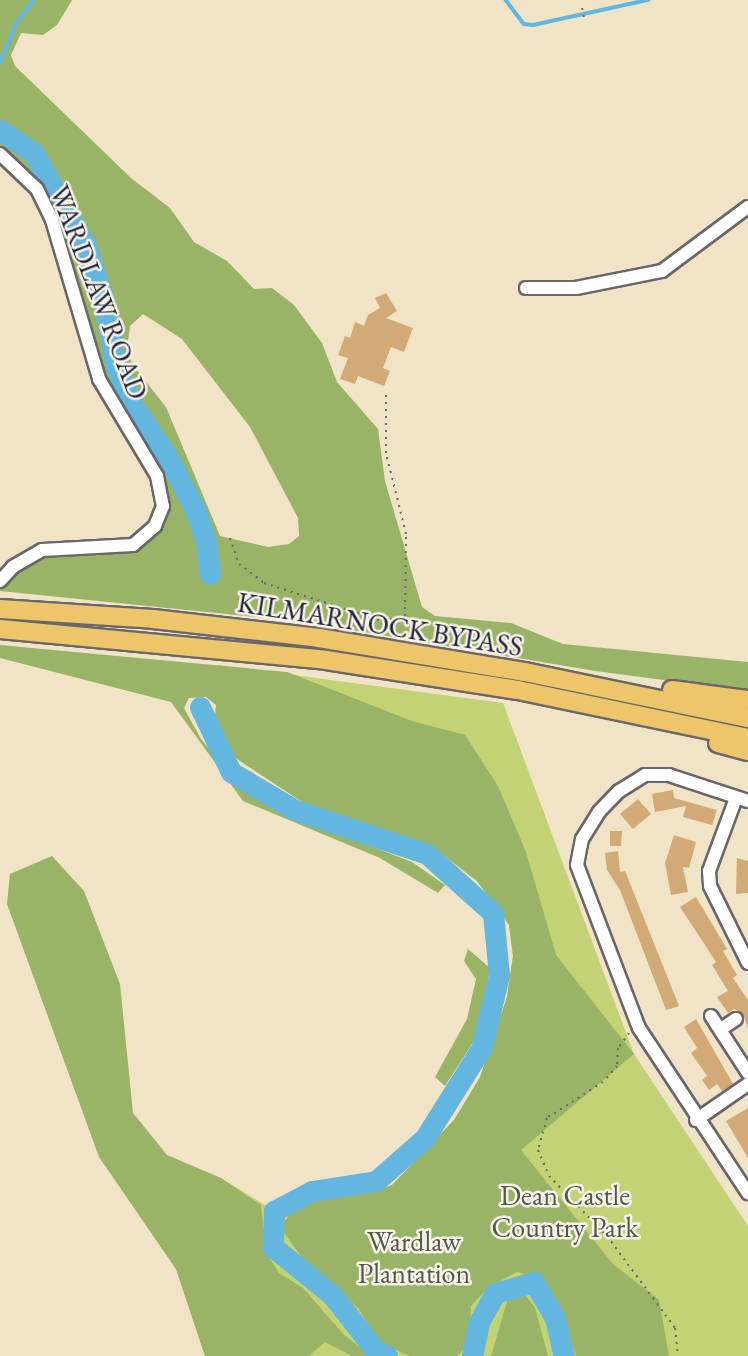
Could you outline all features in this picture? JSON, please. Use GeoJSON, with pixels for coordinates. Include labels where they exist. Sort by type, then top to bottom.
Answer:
{"type":"FeatureCollection","features":[{"type":"Feature","properties":{"kind":"highway","name":"KILMARNOCK BYPASS"},"geometry":{"type":"LineString","coordinates":[[3,609],[153,619],[307,637],[626,691],[748,718]]}},
{"type":"Feature","properties":{"kind":"highway","name":"KILMARNOCK BYPASS"},"geometry":{"type":"LineString","coordinates":[[1,629],[326,660],[518,690],[748,738]]}},
{"type":"Feature","properties":{"kind":"highway"},"geometry":{"type":"LineString","coordinates":[[626,691],[670,690],[748,700]]}},
{"type":"Feature","properties":{"kind":"highway"},"geometry":{"type":"LineString","coordinates":[[661,719],[748,751]]}},
{"type":"Feature","properties":{"kind":"street","name":"WARDLAW ROAD"},"geometry":{"type":"LineString","coordinates":[[0,154],[37,189],[52,220],[99,379],[157,475],[163,506],[155,526],[133,545],[42,550],[22,560],[0,582]]}},
{"type":"Feature","properties":{"kind":"street"},"geometry":{"type":"LineString","coordinates":[[526,288],[576,288],[662,271],[748,207]]}},
{"type":"Feature","properties":{"kind":"street"},"geometry":{"type":"LineString","coordinates":[[748,962],[710,886],[709,871],[742,799],[669,775],[645,775],[619,791],[582,839],[577,865],[639,1028],[696,1120],[748,1194]]}},
{"type":"Feature","properties":{"kind":"street"},"geometry":{"type":"LineString","coordinates":[[712,1016],[748,1073]]}},
{"type":"Feature","properties":{"kind":"street"},"geometry":{"type":"LineString","coordinates":[[721,1029],[736,1019]]}},
{"type":"Feature","properties":{"kind":"street"},"geometry":{"type":"LineString","coordinates":[[696,1120],[748,1084]]}},
{"type":"Feature","properties":{"kind":"path"},"geometry":{"type":"LineString","coordinates":[[582,8],[584,18]]}},
{"type":"Feature","properties":{"kind":"path"},"geometry":{"type":"LineString","coordinates":[[230,538],[239,564],[264,583],[383,621],[405,616],[402,567],[407,534],[386,453],[386,390]]}},
{"type":"Feature","properties":{"kind":"path"},"geometry":{"type":"LineString","coordinates":[[639,1028],[626,1035],[618,1048],[617,1066],[604,1082],[547,1118],[538,1150],[549,1176],[607,1236],[675,1328],[677,1356]]}},
{"type":"Feature","properties":{"kind":"green space"},"geometry":{"type":"Polygon","coordinates":[[[0,0],[72,0],[57,25],[43,35],[21,33],[11,55],[15,66],[131,178],[170,208],[194,242],[227,261],[254,289],[272,288],[294,305],[322,343],[337,382],[378,429],[385,481],[422,607],[435,616],[511,623],[563,644],[748,662],[748,691],[595,671],[305,622],[0,591],[0,581],[32,554],[141,541],[163,495],[110,399],[37,189],[0,154],[0,0]],[[143,314],[130,326],[127,348],[132,364],[166,407],[220,536],[268,547],[289,544],[299,536],[298,518],[250,427],[182,339],[143,314]]]}},
{"type":"Feature","properties":{"kind":"green space","name":"Wardlaw Plantation"},"geometry":{"type":"Polygon","coordinates":[[[0,645],[287,672],[412,721],[465,735],[498,786],[526,852],[556,955],[634,1054],[521,1150],[613,1264],[659,1300],[669,1356],[576,1356],[556,1300],[542,1278],[517,1272],[489,1287],[471,1306],[469,1344],[457,1356],[409,1356],[379,1342],[358,1308],[306,1263],[280,1227],[295,1208],[328,1195],[371,1193],[392,1185],[454,1120],[480,1077],[507,997],[513,956],[509,925],[477,881],[433,847],[316,811],[228,753],[215,718],[216,705],[206,697],[189,698],[184,708],[201,739],[241,788],[290,815],[412,862],[445,885],[438,893],[380,858],[243,801],[171,702],[0,658],[0,645]]]}},
{"type":"Feature","properties":{"kind":"green space","name":"Dean Castle Country Park"},"geometry":{"type":"Polygon","coordinates":[[[219,665],[503,703],[634,1054],[748,1226],[748,1356],[205,1356],[176,1269],[121,1189],[221,1178],[286,1218],[295,1208],[328,1195],[371,1193],[392,1185],[454,1120],[480,1078],[507,997],[513,956],[509,925],[477,881],[432,847],[316,811],[228,753],[215,718],[219,665]]]}},
{"type":"Feature","properties":{"kind":"green space"},"geometry":{"type":"Polygon","coordinates":[[[52,856],[84,891],[120,984],[133,1113],[167,1155],[221,1178],[261,1205],[266,1252],[279,1273],[303,1288],[344,1335],[372,1356],[352,1356],[325,1342],[309,1356],[205,1356],[176,1269],[99,1157],[7,904],[10,874],[52,856]]]}},
{"type":"Feature","properties":{"kind":"green space"},"geometry":{"type":"Polygon","coordinates":[[[468,949],[490,968],[479,1033],[445,1086],[435,1077],[467,1019],[476,979],[464,961],[468,949]]]}},
{"type":"Feature","properties":{"kind":"green space"},"geometry":{"type":"Polygon","coordinates":[[[524,1293],[535,1308],[548,1356],[491,1356],[508,1298],[524,1293]]]}},
{"type":"Feature","properties":{"kind":"building"},"geometry":{"type":"Polygon","coordinates":[[[386,293],[397,311],[386,318],[413,328],[404,352],[391,347],[383,368],[390,371],[384,386],[358,376],[355,384],[340,379],[348,358],[338,355],[345,336],[350,338],[355,322],[364,326],[368,315],[380,308],[375,298],[386,293]]]}},
{"type":"Feature","properties":{"kind":"building"},"geometry":{"type":"Polygon","coordinates":[[[673,790],[674,798],[717,810],[712,825],[683,817],[686,806],[655,812],[652,794],[673,790]]]}},
{"type":"Feature","properties":{"kind":"building"},"geometry":{"type":"Polygon","coordinates":[[[638,799],[651,814],[633,829],[620,814],[638,799]]]}},
{"type":"Feature","properties":{"kind":"building"},"geometry":{"type":"Polygon","coordinates":[[[610,831],[622,831],[621,846],[610,846],[610,831]]]}},
{"type":"Feature","properties":{"kind":"building"},"geometry":{"type":"Polygon","coordinates":[[[674,835],[696,842],[689,868],[683,867],[688,892],[671,895],[665,863],[674,835]]]}},
{"type":"Feature","properties":{"kind":"building"},"geometry":{"type":"Polygon","coordinates":[[[618,851],[620,872],[625,871],[679,1006],[666,1010],[620,890],[607,870],[605,853],[618,851]]]}},
{"type":"Feature","properties":{"kind":"building"},"geometry":{"type":"Polygon","coordinates":[[[737,858],[748,861],[748,893],[736,894],[737,858]]]}},
{"type":"Feature","properties":{"kind":"building"},"geometry":{"type":"Polygon","coordinates":[[[696,897],[727,949],[723,951],[737,975],[733,978],[748,1000],[748,1029],[743,1014],[734,1009],[728,1013],[717,997],[728,991],[712,965],[716,962],[680,907],[696,897]]]}},
{"type":"Feature","properties":{"kind":"building"},"geometry":{"type":"Polygon","coordinates":[[[696,1019],[733,1084],[722,1091],[717,1084],[709,1090],[702,1080],[707,1076],[691,1053],[697,1048],[684,1027],[696,1019]]]}},
{"type":"Feature","properties":{"kind":"building"},"geometry":{"type":"Polygon","coordinates":[[[748,1108],[748,1158],[726,1121],[748,1108]]]}},
{"type":"Feature","properties":{"kind":"waterway"},"geometry":{"type":"LineString","coordinates":[[0,63],[16,24],[34,0]]}},
{"type":"Feature","properties":{"kind":"waterway"},"geometry":{"type":"LineString","coordinates":[[506,0],[524,24],[533,25],[648,0]]}},
{"type":"Feature","properties":{"kind":"waterway"},"geometry":{"type":"LineString","coordinates":[[0,122],[0,130]]}},
{"type":"Feature","properties":{"kind":"waterway"},"geometry":{"type":"LineString","coordinates":[[0,130],[34,153],[87,248],[103,298],[116,366],[131,402],[168,457],[195,509],[206,541],[210,574]]}},
{"type":"Feature","properties":{"kind":"waterway"},"geometry":{"type":"LineString","coordinates":[[200,707],[231,772],[295,810],[427,854],[493,913],[499,975],[482,1047],[425,1138],[376,1181],[312,1191],[274,1211],[273,1247],[333,1296],[376,1351],[387,1356]]}},
{"type":"Feature","properties":{"kind":"waterway"},"geometry":{"type":"LineString","coordinates":[[472,1356],[479,1322],[495,1293],[534,1282],[555,1318],[564,1356]]}}]}
